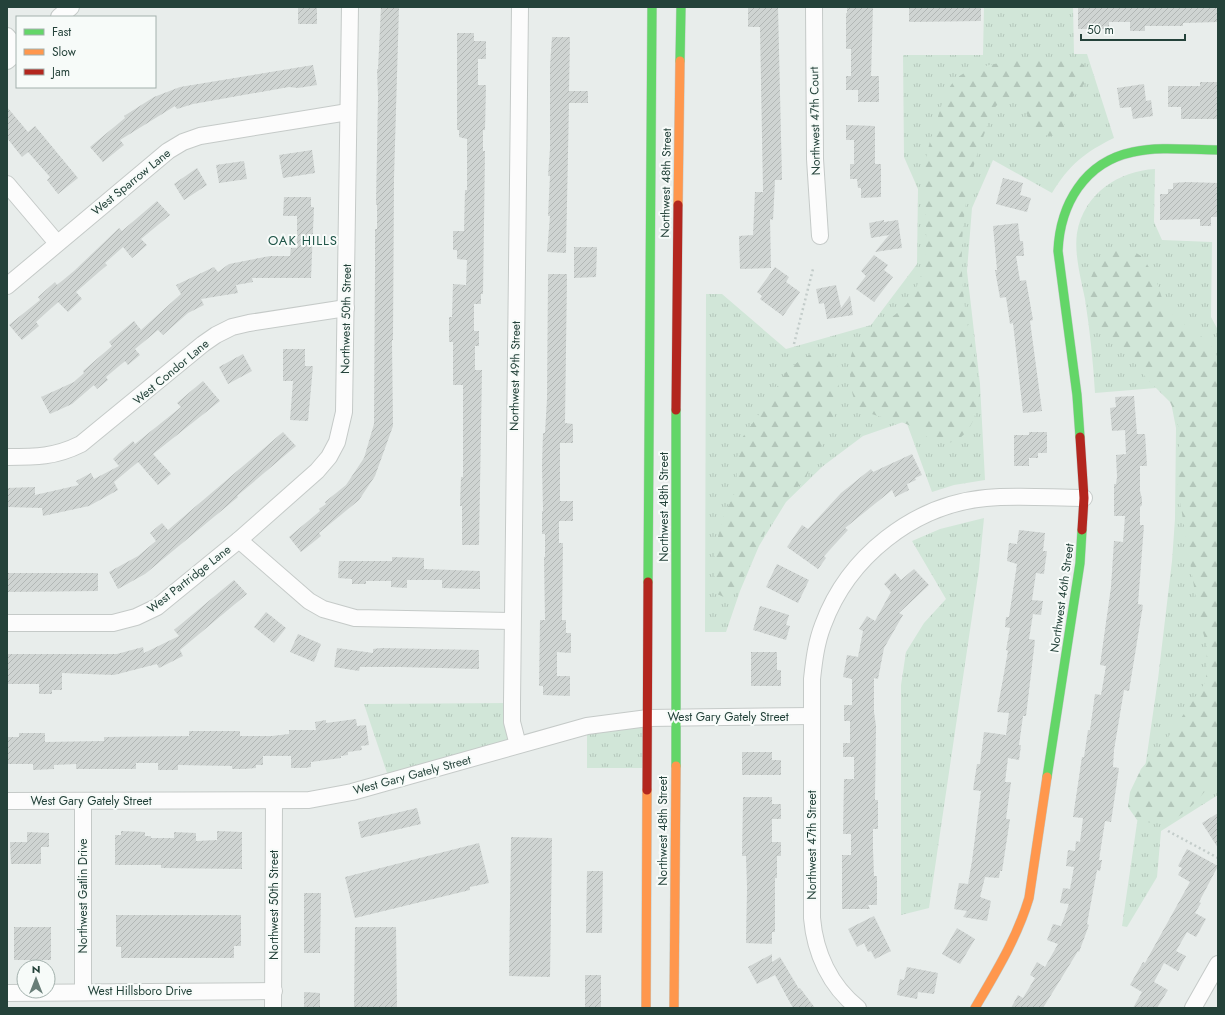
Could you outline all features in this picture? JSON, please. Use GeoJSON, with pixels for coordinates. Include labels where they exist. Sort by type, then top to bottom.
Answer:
{"type":"FeatureCollection","features":[{"type":"Feature","properties":{"kind":"main road","name":"Northwest 48th Street"},"geometry":{"type":"LineString","coordinates":[[646,1008],[648,718],[648,276],[652,7]]}},
{"type":"Feature","properties":{"kind":"main road","name":"Northwest 48th Street"},"geometry":{"type":"LineString","coordinates":[[674,1008],[676,402],[681,7]]}},
{"type":"Feature","properties":{"kind":"main road","name":"Northwest 46th Street"},"geometry":{"type":"LineString","coordinates":[[975,1008],[1022,924],[1029,898],[1080,563],[1084,498],[1075,372],[1058,242],[1063,213],[1074,192],[1081,183],[1105,163],[1127,153],[1146,150],[1218,150]]}},
{"type":"Feature","properties":{"kind":"street"},"geometry":{"type":"LineString","coordinates":[[60,16],[71,7]]}},
{"type":"Feature","properties":{"kind":"street","name":"Northwest 50th Street"},"geometry":{"type":"LineString","coordinates":[[239,540],[317,471],[329,457],[337,442],[344,412],[350,7]]}},
{"type":"Feature","properties":{"kind":"street","name":"Northwest 49th Street"},"geometry":{"type":"LineString","coordinates":[[518,745],[512,722],[512,621],[520,7]]}},
{"type":"Feature","properties":{"kind":"street","name":"Northwest 47th Court"},"geometry":{"type":"LineString","coordinates":[[814,7],[814,159],[820,236]]}},
{"type":"Feature","properties":{"kind":"street"},"geometry":{"type":"LineString","coordinates":[[7,36],[16,47]]}},
{"type":"Feature","properties":{"kind":"street"},"geometry":{"type":"LineString","coordinates":[[7,61],[16,53]]}},
{"type":"Feature","properties":{"kind":"street","name":"West Sparrow Lane"},"geometry":{"type":"LineString","coordinates":[[7,286],[168,151],[183,142],[200,136],[348,112]]}},
{"type":"Feature","properties":{"kind":"street"},"geometry":{"type":"LineString","coordinates":[[7,184],[57,243]]}},
{"type":"Feature","properties":{"kind":"street","name":"West Condor Lane"},"geometry":{"type":"LineString","coordinates":[[7,457],[50,456],[66,452],[81,444],[203,344],[232,327],[346,308]]}},
{"type":"Feature","properties":{"kind":"street","name":"Northwest 47th Street"},"geometry":{"type":"LineString","coordinates":[[858,1008],[844,995],[827,971],[816,944],[812,918],[812,679],[815,654],[822,626],[842,584],[852,571],[877,546],[914,520],[962,503],[998,498],[1084,498]]}},
{"type":"Feature","properties":{"kind":"street","name":"West Partridge Lane"},"geometry":{"type":"LineString","coordinates":[[7,623],[113,623],[136,617],[157,607],[239,540],[309,601],[323,609],[338,614],[355,618],[512,621]]}},
{"type":"Feature","properties":{"kind":"street","name":"West Gary Gately Street"},"geometry":{"type":"LineString","coordinates":[[7,801],[309,800],[332,796],[586,726],[648,718],[812,716]]}},
{"type":"Feature","properties":{"kind":"street","name":"Northwest Gatlin Drive"},"geometry":{"type":"LineString","coordinates":[[83,801],[83,991]]}},
{"type":"Feature","properties":{"kind":"street","name":"Northwest 50th Street"},"geometry":{"type":"LineString","coordinates":[[274,801],[274,1008]]}},
{"type":"Feature","properties":{"kind":"street"},"geometry":{"type":"LineString","coordinates":[[1193,1008],[1218,964]]}},
{"type":"Feature","properties":{"kind":"street","name":"West Hillsboro Drive"},"geometry":{"type":"LineString","coordinates":[[7,993],[83,991],[274,991]]}},
{"type":"Feature","properties":{"kind":"path"},"geometry":{"type":"LineString","coordinates":[[794,344],[813,269]]}},
{"type":"Feature","properties":{"kind":"path"},"geometry":{"type":"LineString","coordinates":[[1168,831],[1218,858]]}},
{"type":"Feature","properties":{"kind":"green space"},"geometry":{"type":"Polygon","coordinates":[[[984,7],[1073,7],[1074,54],[1087,54],[1114,138],[1078,160],[1058,183],[1052,193],[993,160],[972,208],[967,271],[980,384],[985,480],[954,485],[932,492],[906,421],[863,436],[823,466],[786,502],[759,546],[740,591],[726,632],[705,632],[706,294],[722,294],[786,349],[871,325],[917,264],[918,189],[904,157],[903,55],[983,55],[984,7]]]}},
{"type":"Feature","properties":{"kind":"green space"},"geometry":{"type":"Polygon","coordinates":[[[1062,58],[1076,59],[1084,65],[1085,74],[1083,86],[1072,97],[1065,108],[1063,132],[1053,136],[1039,132],[1034,127],[1017,98],[1009,98],[999,103],[992,113],[977,154],[971,176],[964,222],[962,269],[966,316],[976,363],[978,399],[975,417],[966,433],[957,440],[937,443],[907,424],[864,411],[859,407],[855,402],[851,385],[851,356],[855,346],[868,332],[902,309],[909,301],[920,279],[926,244],[924,176],[926,161],[941,106],[951,85],[963,74],[990,65],[1006,62],[1062,58]]]}},
{"type":"Feature","properties":{"kind":"green space"},"geometry":{"type":"Polygon","coordinates":[[[1155,169],[1154,222],[1162,240],[1212,242],[1211,317],[1218,330],[1218,795],[1161,831],[1157,877],[1127,927],[1122,926],[1158,679],[1172,561],[1175,519],[1176,428],[1168,387],[1095,393],[1090,334],[1078,266],[1076,241],[1081,219],[1087,206],[1095,196],[1105,187],[1129,174],[1155,169]]]}},
{"type":"Feature","properties":{"kind":"green space"},"geometry":{"type":"Polygon","coordinates":[[[1117,250],[1131,250],[1143,257],[1156,280],[1165,307],[1181,322],[1209,342],[1218,358],[1218,775],[1187,810],[1172,821],[1165,823],[1137,820],[1128,807],[1130,792],[1141,769],[1167,739],[1206,681],[1207,647],[1199,617],[1177,483],[1177,456],[1180,441],[1177,417],[1170,402],[1147,379],[1122,345],[1094,328],[1087,303],[1088,285],[1095,268],[1105,254],[1117,250]]]}},
{"type":"Feature","properties":{"kind":"green space"},"geometry":{"type":"Polygon","coordinates":[[[815,352],[829,353],[837,363],[839,391],[834,420],[805,479],[782,504],[759,543],[747,572],[730,600],[715,593],[715,548],[724,514],[734,495],[737,478],[737,459],[742,438],[772,396],[785,373],[800,360],[815,352]]]}},
{"type":"Feature","properties":{"kind":"green space"},"geometry":{"type":"Polygon","coordinates":[[[984,518],[979,569],[929,908],[901,915],[901,685],[906,652],[924,623],[946,599],[912,541],[940,529],[984,518]]]}},
{"type":"Feature","properties":{"kind":"green space"},"geometry":{"type":"Polygon","coordinates":[[[512,703],[518,745],[390,782],[364,704],[512,703]]]}},
{"type":"Feature","properties":{"kind":"green space"},"geometry":{"type":"Polygon","coordinates":[[[648,718],[648,768],[587,768],[587,726],[648,718]]]}},
{"type":"Feature","properties":{"kind":"building"},"geometry":{"type":"Polygon","coordinates":[[[298,7],[317,7],[317,24],[298,24],[298,7]]]}},
{"type":"Feature","properties":{"kind":"building"},"geometry":{"type":"Polygon","coordinates":[[[381,7],[399,7],[394,178],[392,340],[393,426],[375,476],[359,500],[319,533],[321,536],[301,552],[289,537],[320,511],[319,509],[326,504],[325,502],[346,485],[364,458],[374,424],[375,229],[377,229],[377,69],[381,7]]]}},
{"type":"Feature","properties":{"kind":"building"},"geometry":{"type":"Polygon","coordinates":[[[748,7],[778,7],[782,180],[775,180],[773,220],[770,219],[771,268],[740,269],[739,236],[753,235],[755,192],[763,192],[760,27],[748,27],[748,7]]]}},
{"type":"Feature","properties":{"kind":"building"},"geometry":{"type":"Polygon","coordinates":[[[847,7],[873,7],[871,76],[879,76],[879,102],[858,102],[858,90],[846,90],[846,76],[851,76],[851,49],[846,49],[847,7]]]}},
{"type":"Feature","properties":{"kind":"building"},"geometry":{"type":"Polygon","coordinates":[[[909,7],[981,7],[981,21],[909,22],[909,7]]]}},
{"type":"Feature","properties":{"kind":"building"},"geometry":{"type":"Polygon","coordinates":[[[1078,7],[1218,7],[1218,22],[1183,23],[1183,26],[1145,26],[1145,31],[1130,31],[1130,22],[1109,22],[1109,29],[1078,29],[1078,7]]]}},
{"type":"Feature","properties":{"kind":"building"},"geometry":{"type":"Polygon","coordinates":[[[457,33],[474,33],[474,41],[486,41],[486,59],[478,59],[478,85],[486,85],[485,130],[483,130],[483,151],[485,151],[483,294],[481,294],[481,304],[474,304],[474,331],[479,331],[479,346],[475,346],[475,370],[482,370],[479,545],[462,545],[462,506],[460,506],[461,477],[463,477],[463,385],[453,385],[453,342],[449,342],[449,317],[452,317],[453,284],[466,285],[467,260],[457,259],[457,250],[453,250],[453,231],[464,231],[465,190],[467,190],[467,139],[459,137],[459,130],[457,130],[457,33]]]}},
{"type":"Feature","properties":{"kind":"building"},"geometry":{"type":"Polygon","coordinates":[[[552,37],[570,37],[569,91],[588,91],[588,103],[569,103],[566,253],[547,252],[550,216],[548,216],[550,176],[548,176],[550,149],[550,66],[552,37]]]}},
{"type":"Feature","properties":{"kind":"building"},"geometry":{"type":"Polygon","coordinates":[[[313,65],[317,85],[298,88],[289,87],[193,104],[177,109],[175,106],[120,140],[124,145],[103,162],[90,147],[125,118],[124,116],[154,97],[180,87],[313,65]]]}},
{"type":"Feature","properties":{"kind":"building"},"geometry":{"type":"Polygon","coordinates":[[[1200,82],[1218,82],[1218,119],[1181,119],[1181,107],[1168,107],[1168,86],[1200,86],[1200,82]]]}},
{"type":"Feature","properties":{"kind":"building"},"geometry":{"type":"Polygon","coordinates":[[[1144,84],[1146,101],[1151,100],[1153,116],[1133,119],[1131,107],[1120,108],[1117,88],[1144,84]]]}},
{"type":"Feature","properties":{"kind":"building"},"geometry":{"type":"Polygon","coordinates":[[[7,107],[28,132],[35,126],[78,178],[58,194],[47,180],[50,177],[28,152],[22,157],[7,138],[7,107]]]}},
{"type":"Feature","properties":{"kind":"building"},"geometry":{"type":"Polygon","coordinates":[[[846,125],[875,126],[875,164],[881,164],[881,197],[861,198],[861,188],[858,188],[857,179],[850,179],[850,164],[854,164],[854,140],[846,140],[846,125]]]}},
{"type":"Feature","properties":{"kind":"building"},"geometry":{"type":"Polygon","coordinates":[[[312,150],[315,173],[283,178],[279,155],[312,150]]]}},
{"type":"Feature","properties":{"kind":"building"},"geometry":{"type":"Polygon","coordinates":[[[244,161],[247,179],[219,183],[216,165],[244,161]]]}},
{"type":"Feature","properties":{"kind":"building"},"geometry":{"type":"Polygon","coordinates":[[[197,168],[207,185],[184,200],[174,184],[197,168]]]}},
{"type":"Feature","properties":{"kind":"building"},"geometry":{"type":"Polygon","coordinates":[[[1003,178],[1023,183],[1020,195],[1031,198],[1027,212],[996,204],[1003,178]]]}},
{"type":"Feature","properties":{"kind":"building"},"geometry":{"type":"Polygon","coordinates":[[[1173,183],[1218,183],[1218,217],[1211,217],[1211,226],[1200,226],[1200,219],[1160,220],[1160,194],[1168,194],[1168,189],[1173,189],[1173,183]]]}},
{"type":"Feature","properties":{"kind":"building"},"geometry":{"type":"Polygon","coordinates":[[[284,197],[311,197],[311,207],[314,207],[311,278],[252,278],[253,282],[236,285],[238,293],[201,299],[204,305],[188,313],[163,335],[158,330],[135,349],[140,355],[128,365],[125,361],[106,377],[108,380],[97,389],[94,385],[72,404],[50,414],[41,397],[74,382],[84,373],[83,371],[112,346],[109,342],[134,321],[141,330],[181,294],[176,285],[214,267],[218,272],[229,264],[270,256],[290,256],[291,248],[297,248],[297,216],[283,216],[284,197]]]}},
{"type":"Feature","properties":{"kind":"building"},"geometry":{"type":"Polygon","coordinates":[[[157,201],[170,215],[141,239],[147,245],[132,258],[123,247],[105,263],[107,265],[76,292],[82,299],[68,312],[58,302],[36,322],[39,326],[22,340],[9,325],[40,300],[38,297],[55,282],[57,285],[74,271],[119,228],[122,231],[157,201]]]}},
{"type":"Feature","properties":{"kind":"building"},"geometry":{"type":"Polygon","coordinates":[[[884,220],[884,222],[898,220],[902,248],[875,252],[889,235],[871,238],[869,223],[884,220]]]}},
{"type":"Feature","properties":{"kind":"building"},"geometry":{"type":"Polygon","coordinates":[[[1018,223],[1020,241],[1023,241],[1024,256],[1016,256],[1020,281],[1026,280],[1033,320],[1030,321],[1042,411],[1023,413],[1013,323],[1010,324],[1006,297],[1000,298],[995,270],[997,270],[993,226],[1018,223]]]}},
{"type":"Feature","properties":{"kind":"building"},"geometry":{"type":"Polygon","coordinates":[[[574,247],[597,247],[596,277],[574,278],[574,247]]]}},
{"type":"Feature","properties":{"kind":"building"},"geometry":{"type":"Polygon","coordinates":[[[874,255],[888,265],[884,270],[893,277],[874,302],[856,289],[866,276],[861,271],[874,255]]]}},
{"type":"Feature","properties":{"kind":"building"},"geometry":{"type":"Polygon","coordinates":[[[775,267],[789,277],[786,282],[800,292],[783,316],[760,299],[762,296],[757,292],[775,267]]]}},
{"type":"Feature","properties":{"kind":"building"},"geometry":{"type":"Polygon","coordinates":[[[548,274],[567,274],[565,423],[573,424],[573,443],[560,443],[560,501],[573,501],[573,521],[559,521],[559,543],[563,543],[562,620],[566,620],[566,633],[571,633],[571,653],[557,652],[557,676],[570,676],[570,696],[543,695],[543,686],[539,686],[540,620],[545,620],[545,534],[542,534],[542,465],[543,433],[545,433],[547,399],[548,274]]]}},
{"type":"Feature","properties":{"kind":"building"},"geometry":{"type":"Polygon","coordinates":[[[836,285],[841,308],[850,296],[853,315],[827,319],[824,303],[819,304],[816,289],[836,285]]]}},
{"type":"Feature","properties":{"kind":"building"},"geometry":{"type":"Polygon","coordinates":[[[283,349],[305,349],[305,366],[313,366],[308,421],[290,420],[293,381],[283,381],[283,349]]]}},
{"type":"Feature","properties":{"kind":"building"},"geometry":{"type":"Polygon","coordinates":[[[243,354],[252,371],[228,384],[219,367],[243,354]]]}},
{"type":"Feature","properties":{"kind":"building"},"geometry":{"type":"Polygon","coordinates":[[[203,381],[220,401],[153,454],[171,474],[158,485],[138,462],[114,482],[118,490],[89,506],[43,516],[42,508],[7,507],[7,488],[35,487],[35,495],[79,485],[76,481],[91,473],[94,479],[119,466],[113,459],[133,441],[135,444],[181,407],[177,403],[203,381]]]}},
{"type":"Feature","properties":{"kind":"building"},"geometry":{"type":"Polygon","coordinates":[[[1134,396],[1137,434],[1145,434],[1147,466],[1140,466],[1140,491],[1142,505],[1140,507],[1140,525],[1144,525],[1138,604],[1143,605],[1129,691],[1124,690],[1114,750],[1113,767],[1119,768],[1111,822],[1105,821],[1099,860],[1102,860],[1100,871],[1097,870],[1087,924],[1089,925],[1079,952],[1078,951],[1043,1008],[1011,1008],[1018,995],[1023,998],[1035,978],[1030,975],[1037,962],[1045,967],[1058,944],[1047,940],[1053,924],[1061,926],[1069,904],[1060,903],[1063,888],[1070,889],[1074,867],[1066,866],[1068,850],[1075,851],[1076,841],[1080,842],[1083,818],[1073,817],[1082,757],[1084,757],[1088,730],[1090,730],[1095,694],[1101,695],[1106,666],[1100,665],[1111,587],[1114,541],[1123,542],[1125,516],[1114,516],[1114,484],[1116,484],[1117,477],[1116,455],[1126,454],[1125,430],[1112,431],[1110,408],[1116,407],[1115,397],[1134,396]]]}},
{"type":"Feature","properties":{"kind":"building"},"geometry":{"type":"Polygon","coordinates":[[[283,432],[296,446],[237,496],[238,497],[145,574],[118,589],[109,572],[138,556],[156,541],[150,533],[162,523],[168,530],[283,432]]]}},
{"type":"Feature","properties":{"kind":"building"},"geometry":{"type":"Polygon","coordinates":[[[1029,432],[1047,432],[1047,453],[1038,453],[1038,458],[1029,458],[1029,466],[1014,466],[1014,435],[1029,435],[1029,432]]]}},
{"type":"Feature","properties":{"kind":"building"},"geometry":{"type":"Polygon","coordinates":[[[912,454],[922,475],[915,478],[916,480],[907,484],[909,490],[895,497],[892,490],[845,528],[848,530],[824,556],[826,558],[818,569],[787,547],[802,525],[808,529],[841,493],[871,469],[873,472],[912,454]]]}},
{"type":"Feature","properties":{"kind":"building"},"geometry":{"type":"Polygon","coordinates":[[[1019,530],[1045,533],[1043,551],[1047,551],[1044,574],[1036,573],[1032,600],[1043,601],[1041,615],[1033,614],[1029,639],[1035,640],[1026,716],[1023,716],[1019,745],[1021,745],[1019,760],[1008,758],[1005,782],[1011,782],[1006,819],[1010,819],[1002,871],[1000,871],[999,878],[985,877],[980,897],[991,901],[987,921],[963,917],[967,911],[954,909],[959,883],[968,884],[972,861],[981,791],[973,790],[977,764],[980,764],[984,732],[1006,735],[1009,713],[997,712],[1008,651],[1006,650],[1010,628],[1005,627],[1006,617],[1009,617],[1017,564],[1007,561],[1009,543],[1017,544],[1019,530]]]}},
{"type":"Feature","properties":{"kind":"building"},"geometry":{"type":"Polygon","coordinates":[[[392,557],[424,558],[424,569],[480,571],[480,589],[442,588],[442,580],[407,580],[407,588],[391,587],[391,581],[366,581],[366,584],[352,584],[352,579],[338,578],[339,561],[392,561],[392,557]]]}},
{"type":"Feature","properties":{"kind":"building"},"geometry":{"type":"Polygon","coordinates":[[[777,564],[809,580],[798,603],[766,587],[777,564]]]}},
{"type":"Feature","properties":{"kind":"building"},"geometry":{"type":"Polygon","coordinates":[[[914,569],[929,585],[899,613],[903,615],[884,648],[878,679],[874,678],[874,712],[876,726],[875,800],[878,800],[878,829],[873,829],[873,849],[874,876],[877,876],[877,905],[868,905],[870,909],[842,909],[842,855],[851,855],[851,834],[843,834],[844,779],[854,779],[854,757],[843,757],[843,743],[850,743],[850,721],[844,721],[844,705],[852,705],[852,679],[843,677],[847,655],[858,657],[863,631],[859,629],[867,616],[875,621],[891,592],[884,584],[895,573],[901,580],[914,569]]]}},
{"type":"Feature","properties":{"kind":"building"},"geometry":{"type":"Polygon","coordinates":[[[7,573],[98,573],[98,591],[7,592],[7,573]]]}},
{"type":"Feature","properties":{"kind":"building"},"geometry":{"type":"Polygon","coordinates":[[[234,580],[247,594],[180,650],[183,656],[159,668],[157,664],[114,675],[62,673],[62,690],[52,690],[52,694],[39,694],[39,684],[7,684],[7,654],[117,654],[143,647],[144,653],[179,636],[174,630],[234,580]]]}},
{"type":"Feature","properties":{"kind":"building"},"geometry":{"type":"Polygon","coordinates":[[[760,606],[789,615],[786,625],[790,626],[786,640],[753,630],[760,606]]]}},
{"type":"Feature","properties":{"kind":"building"},"geometry":{"type":"Polygon","coordinates":[[[266,612],[286,628],[274,643],[254,627],[266,612]]]}},
{"type":"Feature","properties":{"kind":"building"},"geometry":{"type":"Polygon","coordinates":[[[298,634],[321,644],[314,662],[290,652],[298,634]]]}},
{"type":"Feature","properties":{"kind":"building"},"geometry":{"type":"Polygon","coordinates":[[[337,648],[373,653],[373,649],[381,648],[479,650],[479,669],[360,667],[359,671],[334,667],[337,648]]]}},
{"type":"Feature","properties":{"kind":"building"},"geometry":{"type":"Polygon","coordinates":[[[751,652],[777,652],[777,670],[781,670],[781,686],[751,686],[751,652]]]}},
{"type":"Feature","properties":{"kind":"building"},"geometry":{"type":"Polygon","coordinates":[[[356,719],[357,726],[366,725],[369,745],[361,746],[362,750],[348,752],[348,755],[341,756],[341,758],[311,762],[311,767],[305,768],[291,768],[291,756],[263,756],[263,765],[256,765],[256,768],[244,769],[232,769],[232,766],[178,765],[178,770],[158,770],[158,763],[136,763],[136,769],[76,769],[76,764],[54,765],[54,769],[33,770],[33,764],[7,764],[7,737],[19,737],[19,733],[45,733],[45,742],[104,741],[104,737],[189,736],[189,731],[240,731],[240,736],[272,736],[289,734],[289,730],[316,730],[315,722],[326,720],[326,723],[356,719]]]}},
{"type":"Feature","properties":{"kind":"building"},"geometry":{"type":"Polygon","coordinates":[[[742,752],[772,752],[772,760],[781,760],[781,775],[742,775],[742,752]]]}},
{"type":"Feature","properties":{"kind":"building"},"geometry":{"type":"Polygon","coordinates":[[[743,797],[772,797],[772,804],[781,804],[781,819],[772,819],[772,842],[781,842],[781,856],[777,856],[777,878],[775,878],[775,932],[772,932],[772,944],[746,943],[746,856],[742,856],[743,797]]]}},
{"type":"Feature","properties":{"kind":"building"},"geometry":{"type":"Polygon","coordinates":[[[417,808],[421,824],[361,838],[358,822],[417,808]]]}},
{"type":"Feature","properties":{"kind":"building"},"geometry":{"type":"Polygon","coordinates":[[[1218,813],[1218,848],[1202,823],[1218,813]]]}},
{"type":"Feature","properties":{"kind":"building"},"geometry":{"type":"Polygon","coordinates":[[[121,831],[145,832],[145,836],[151,836],[151,838],[174,838],[174,832],[196,833],[196,841],[217,840],[217,831],[242,832],[242,869],[161,868],[161,865],[115,865],[115,835],[121,835],[121,831]]]}},
{"type":"Feature","properties":{"kind":"building"},"geometry":{"type":"Polygon","coordinates":[[[27,832],[49,833],[49,847],[41,847],[41,864],[11,864],[10,842],[27,842],[27,832]]]}},
{"type":"Feature","properties":{"kind":"building"},"geometry":{"type":"Polygon","coordinates":[[[511,837],[552,838],[550,977],[509,976],[511,837]]]}},
{"type":"Feature","properties":{"kind":"building"},"geometry":{"type":"Polygon","coordinates":[[[479,843],[489,883],[470,887],[470,890],[355,918],[345,877],[479,843]]]}},
{"type":"Feature","properties":{"kind":"building"},"geometry":{"type":"Polygon","coordinates":[[[1187,849],[1218,866],[1199,902],[1201,903],[1195,913],[1206,919],[1196,937],[1187,932],[1176,951],[1186,956],[1178,971],[1164,963],[1154,982],[1168,990],[1157,1008],[1133,1008],[1142,992],[1130,985],[1143,962],[1145,963],[1190,882],[1178,875],[1182,868],[1178,866],[1187,849]]]}},
{"type":"Feature","properties":{"kind":"building"},"geometry":{"type":"Polygon","coordinates":[[[587,871],[603,871],[602,933],[586,933],[587,871]]]}},
{"type":"Feature","properties":{"kind":"building"},"geometry":{"type":"Polygon","coordinates":[[[304,893],[321,893],[320,953],[304,953],[304,893]]]}},
{"type":"Feature","properties":{"kind":"building"},"geometry":{"type":"Polygon","coordinates":[[[116,915],[241,915],[241,946],[234,946],[234,958],[121,958],[121,947],[116,947],[116,915]]]}},
{"type":"Feature","properties":{"kind":"building"},"geometry":{"type":"Polygon","coordinates":[[[874,916],[891,951],[875,959],[871,951],[868,952],[864,943],[857,947],[848,929],[874,916]]]}},
{"type":"Feature","properties":{"kind":"building"},"geometry":{"type":"Polygon","coordinates":[[[14,927],[51,927],[51,959],[14,960],[14,927]]]}},
{"type":"Feature","properties":{"kind":"building"},"geometry":{"type":"Polygon","coordinates":[[[355,927],[396,927],[397,1008],[354,1008],[355,927]]]}},
{"type":"Feature","properties":{"kind":"building"},"geometry":{"type":"Polygon","coordinates":[[[957,928],[975,939],[960,964],[942,954],[957,928]]]}},
{"type":"Feature","properties":{"kind":"building"},"geometry":{"type":"Polygon","coordinates":[[[772,954],[772,962],[780,957],[799,989],[800,988],[815,1008],[793,1008],[775,975],[757,984],[748,967],[772,954]]]}},
{"type":"Feature","properties":{"kind":"building"},"geometry":{"type":"Polygon","coordinates":[[[907,967],[938,973],[934,994],[918,992],[917,999],[897,995],[900,979],[904,980],[907,967]]]}},
{"type":"Feature","properties":{"kind":"building"},"geometry":{"type":"Polygon","coordinates":[[[585,975],[601,975],[601,1008],[585,1008],[585,975]]]}},
{"type":"Feature","properties":{"kind":"building"},"geometry":{"type":"Polygon","coordinates":[[[304,992],[320,993],[320,1008],[304,1008],[304,992]]]}},
{"type":"Feature","properties":{"kind":"traffic: fast"},"geometry":{"type":"LineString","coordinates":[[648,582],[652,7]]}},
{"type":"Feature","properties":{"kind":"traffic: fast"},"geometry":{"type":"LineString","coordinates":[[680,61],[681,7]]}},
{"type":"Feature","properties":{"kind":"traffic: fast"},"geometry":{"type":"LineString","coordinates":[[1080,437],[1077,395],[1058,251],[1060,234],[1070,202],[1078,188],[1088,176],[1101,165],[1116,157],[1133,152],[1154,149],[1218,150]]}},
{"type":"Feature","properties":{"kind":"traffic: fast"},"geometry":{"type":"LineString","coordinates":[[676,410],[676,766]]}},
{"type":"Feature","properties":{"kind":"traffic: fast"},"geometry":{"type":"LineString","coordinates":[[1047,777],[1080,563],[1082,530]]}},
{"type":"Feature","properties":{"kind":"traffic: slow"},"geometry":{"type":"LineString","coordinates":[[678,205],[680,61]]}},
{"type":"Feature","properties":{"kind":"traffic: slow"},"geometry":{"type":"LineString","coordinates":[[674,1008],[676,766]]}},
{"type":"Feature","properties":{"kind":"traffic: slow"},"geometry":{"type":"LineString","coordinates":[[975,1008],[1012,941],[1029,898],[1047,777]]}},
{"type":"Feature","properties":{"kind":"traffic: slow"},"geometry":{"type":"LineString","coordinates":[[646,1008],[647,790]]}},
{"type":"Feature","properties":{"kind":"traffic: jam"},"geometry":{"type":"LineString","coordinates":[[676,410],[678,205]]}},
{"type":"Feature","properties":{"kind":"traffic: jam"},"geometry":{"type":"LineString","coordinates":[[1080,437],[1084,498],[1082,530]]}},
{"type":"Feature","properties":{"kind":"traffic: jam"},"geometry":{"type":"LineString","coordinates":[[647,790],[648,582]]}},
{"type":"Feature","properties":{"kind":"district","name":"OAK HILLS"},"geometry":{"type":"Point","coordinates":[303,240]}}]}
